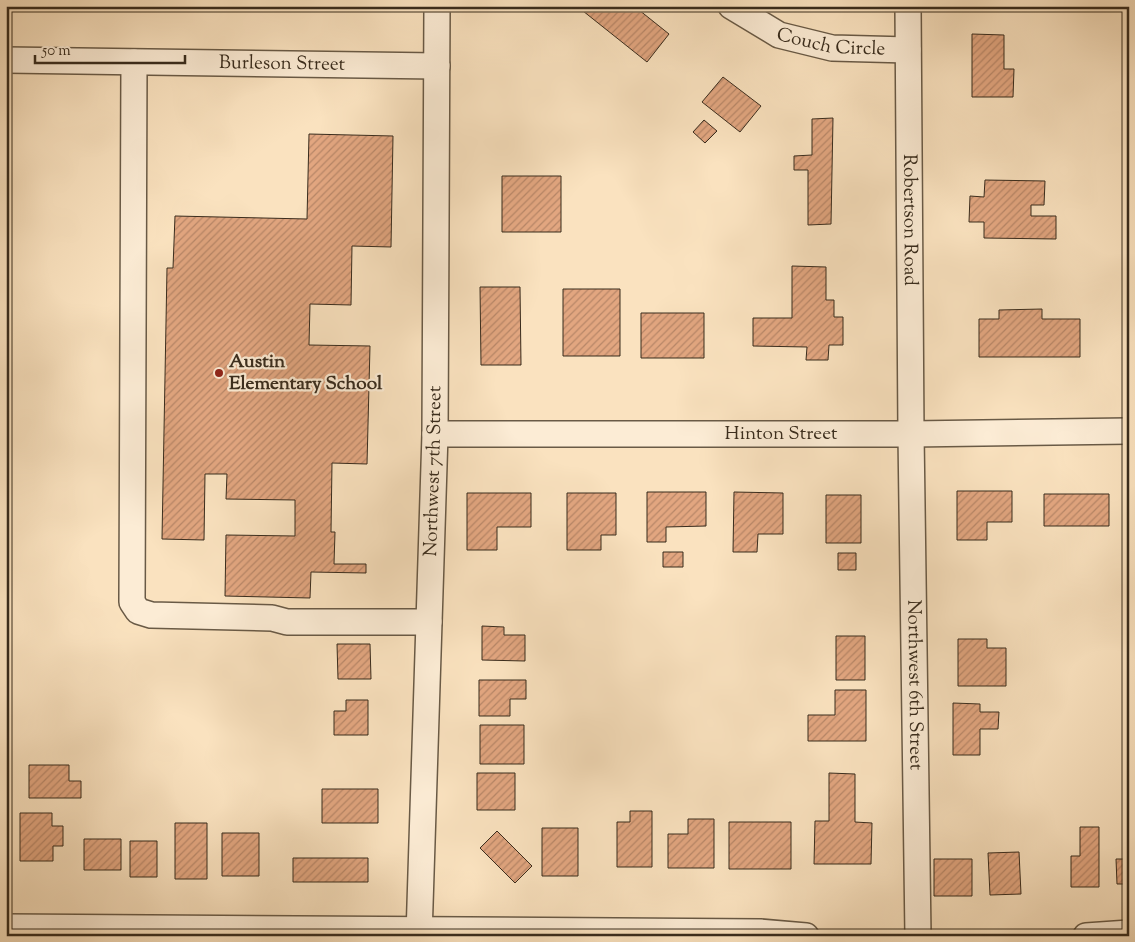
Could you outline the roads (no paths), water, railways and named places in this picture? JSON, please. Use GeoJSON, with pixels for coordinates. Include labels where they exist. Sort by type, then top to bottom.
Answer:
{"type":"FeatureCollection","features":[{"type":"Feature","properties":{"kind":"street","name":"Northwest 7th Street"},"geometry":{"type":"LineString","coordinates":[[419,932],[435,434],[437,6]]}},
{"type":"Feature","properties":{"kind":"street","name":"Couch Circle"},"geometry":{"type":"LineString","coordinates":[[731,6],[779,35],[823,46],[908,50]]}},
{"type":"Feature","properties":{"kind":"street","name":"Robertson Road"},"geometry":{"type":"LineString","coordinates":[[908,6],[911,434]]}},
{"type":"Feature","properties":{"kind":"street","name":"Burleson Street"},"geometry":{"type":"LineString","coordinates":[[6,60],[437,66]]}},
{"type":"Feature","properties":{"kind":"street"},"geometry":{"type":"LineString","coordinates":[[134,62],[132,602],[138,611],[151,615],[272,618],[287,622],[429,622]]}},
{"type":"Feature","properties":{"kind":"street","name":"Hinton Street"},"geometry":{"type":"LineString","coordinates":[[435,434],[911,434],[1129,431]]}},
{"type":"Feature","properties":{"kind":"street","name":"Northwest 6th Street"},"geometry":{"type":"LineString","coordinates":[[911,434],[918,936]]}},
{"type":"Feature","properties":{"kind":"street"},"geometry":{"type":"LineString","coordinates":[[18,930],[760,932],[806,936]]}},
{"type":"Feature","properties":{"kind":"street"},"geometry":{"type":"LineString","coordinates":[[1086,936],[1129,933]]}},
{"type":"Feature","properties":{"kind":"place","name":"Austin Elementary School"},"geometry":{"type":"Point","coordinates":[219,373]}}]}
